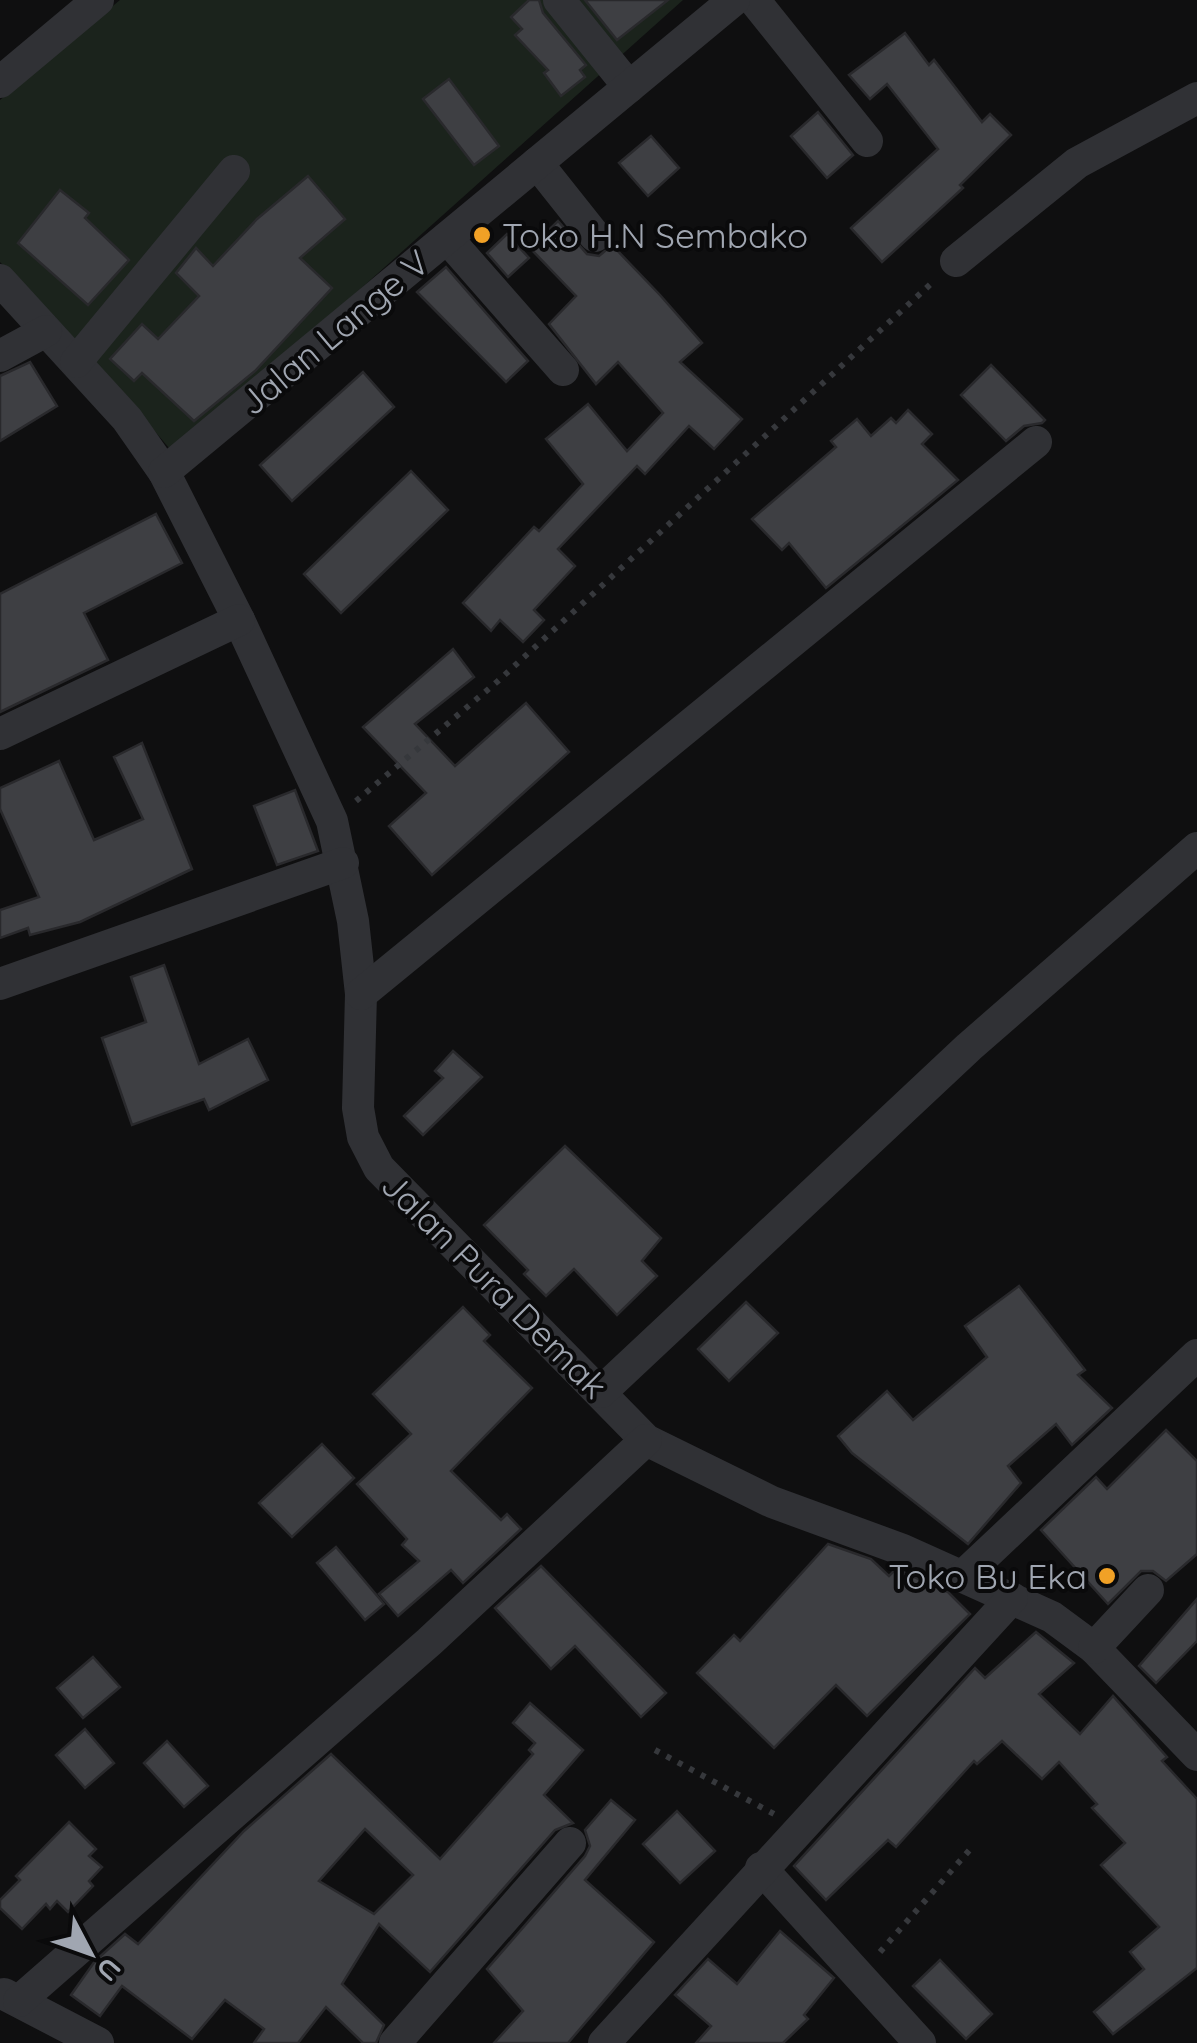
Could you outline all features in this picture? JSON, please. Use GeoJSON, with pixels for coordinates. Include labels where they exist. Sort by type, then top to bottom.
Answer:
{"type":"FeatureCollection","features":[{"type":"Feature","properties":{"kind":"street"},"geometry":{"type":"LineString","coordinates":[[0,82],[98,0]]}},
{"type":"Feature","properties":{"kind":"street"},"geometry":{"type":"LineString","coordinates":[[559,0],[629,87]]}},
{"type":"Feature","properties":{"kind":"street","name":"Jalan Lange V"},"geometry":{"type":"LineString","coordinates":[[164,472],[734,0]]}},
{"type":"Feature","properties":{"kind":"street"},"geometry":{"type":"LineString","coordinates":[[754,0],[866,142]]}},
{"type":"Feature","properties":{"kind":"street"},"geometry":{"type":"LineString","coordinates":[[956,261],[1077,163],[1197,98]]}},
{"type":"Feature","properties":{"kind":"street"},"geometry":{"type":"LineString","coordinates":[[537,163],[595,236]]}},
{"type":"Feature","properties":{"kind":"street"},"geometry":{"type":"LineString","coordinates":[[76,362],[234,170]]}},
{"type":"Feature","properties":{"kind":"street"},"geometry":{"type":"LineString","coordinates":[[447,238],[564,370]]}},
{"type":"Feature","properties":{"kind":"street","name":"Jalan Pura Demak"},"geometry":{"type":"LineString","coordinates":[[0,280],[127,419],[164,472],[240,620],[332,821],[343,863],[361,994],[358,1108],[363,1137],[379,1168],[646,1440],[772,1502],[962,1576],[1052,1617],[1094,1648],[1197,1755]]}},
{"type":"Feature","properties":{"kind":"street"},"geometry":{"type":"LineString","coordinates":[[0,356],[46,330]]}},
{"type":"Feature","properties":{"kind":"street"},"geometry":{"type":"LineString","coordinates":[[361,994],[1036,442]]}},
{"type":"Feature","properties":{"kind":"street"},"geometry":{"type":"LineString","coordinates":[[0,734],[240,620]]}},
{"type":"Feature","properties":{"kind":"street"},"geometry":{"type":"LineString","coordinates":[[601,1392],[969,1047],[1197,848]]}},
{"type":"Feature","properties":{"kind":"street"},"geometry":{"type":"LineString","coordinates":[[0,984],[343,863]]}},
{"type":"Feature","properties":{"kind":"street"},"geometry":{"type":"LineString","coordinates":[[962,1576],[1197,1355]]}},
{"type":"Feature","properties":{"kind":"street"},"geometry":{"type":"LineString","coordinates":[[98,2043],[10,1996],[428,1642],[646,1440]]}},
{"type":"Feature","properties":{"kind":"street"},"geometry":{"type":"LineString","coordinates":[[1094,1648],[1148,1590]]}},
{"type":"Feature","properties":{"kind":"street"},"geometry":{"type":"LineString","coordinates":[[604,2043],[1012,1598]]}},
{"type":"Feature","properties":{"kind":"street"},"geometry":{"type":"LineString","coordinates":[[395,2043],[570,1843]]}},
{"type":"Feature","properties":{"kind":"street"},"geometry":{"type":"LineString","coordinates":[[761,1868],[920,2043]]}},
{"type":"Feature","properties":{"kind":"path"},"geometry":{"type":"LineString","coordinates":[[332,821],[498,681],[956,261]]}},
{"type":"Feature","properties":{"kind":"path"},"geometry":{"type":"LineString","coordinates":[[655,1750],[801,1829]]}},
{"type":"Feature","properties":{"kind":"path"},"geometry":{"type":"LineString","coordinates":[[859,1976],[974,1845]]}},
{"type":"Feature","properties":{"kind":"shaded area"},"geometry":{"type":"Polygon","coordinates":[[[120,0],[683,0],[175,455],[90,355],[0,262],[0,100],[120,0]]]}},
{"type":"Feature","properties":{"kind":"building"},"geometry":{"type":"Polygon","coordinates":[[[529,0],[539,0],[543,13],[586,65],[580,70],[585,77],[561,96],[544,73],[548,70],[515,35],[522,29],[511,17],[529,0]]]}},
{"type":"Feature","properties":{"kind":"building"},"geometry":{"type":"Polygon","coordinates":[[[585,0],[668,0],[617,40],[585,0]]]}},
{"type":"Feature","properties":{"kind":"building"},"geometry":{"type":"Polygon","coordinates":[[[905,33],[929,65],[934,60],[982,122],[990,114],[1011,135],[960,185],[963,188],[882,262],[851,228],[938,149],[887,84],[870,99],[849,75],[905,33]]]}},
{"type":"Feature","properties":{"kind":"building"},"geometry":{"type":"Polygon","coordinates":[[[449,79],[499,146],[474,165],[423,99],[449,79]]]}},
{"type":"Feature","properties":{"kind":"building"},"geometry":{"type":"Polygon","coordinates":[[[818,112],[853,155],[827,178],[791,136],[818,112]]]}},
{"type":"Feature","properties":{"kind":"building"},"geometry":{"type":"Polygon","coordinates":[[[651,136],[679,168],[648,196],[619,163],[651,136]]]}},
{"type":"Feature","properties":{"kind":"building"},"geometry":{"type":"Polygon","coordinates":[[[308,176],[345,219],[300,258],[332,288],[255,371],[194,421],[142,373],[134,381],[110,359],[142,324],[158,339],[199,296],[176,273],[196,248],[213,266],[257,219],[308,176]]]}},
{"type":"Feature","properties":{"kind":"building"},"geometry":{"type":"Polygon","coordinates":[[[60,190],[89,213],[85,218],[129,260],[88,305],[18,243],[60,190]]]}},
{"type":"Feature","properties":{"kind":"building"},"geometry":{"type":"Polygon","coordinates":[[[558,221],[587,254],[599,256],[612,245],[660,295],[702,343],[680,362],[742,419],[714,449],[689,426],[645,474],[637,466],[558,549],[575,566],[534,610],[544,620],[523,642],[500,620],[491,631],[463,603],[534,527],[539,531],[583,484],[546,439],[588,404],[627,451],[663,413],[618,362],[596,384],[549,324],[576,296],[530,248],[558,221]]]}},
{"type":"Feature","properties":{"kind":"building"},"geometry":{"type":"Polygon","coordinates":[[[507,234],[529,258],[508,277],[487,253],[507,234]]]}},
{"type":"Feature","properties":{"kind":"building"},"geometry":{"type":"Polygon","coordinates":[[[446,267],[528,361],[506,382],[417,292],[446,267]]]}},
{"type":"Feature","properties":{"kind":"building"},"geometry":{"type":"Polygon","coordinates":[[[30,362],[57,406],[0,441],[0,376],[30,362]]]}},
{"type":"Feature","properties":{"kind":"building"},"geometry":{"type":"Polygon","coordinates":[[[991,365],[1045,420],[1024,426],[1006,441],[961,395],[991,365]]]}},
{"type":"Feature","properties":{"kind":"building"},"geometry":{"type":"Polygon","coordinates":[[[363,372],[394,407],[292,501],[260,465],[363,372]]]}},
{"type":"Feature","properties":{"kind":"building"},"geometry":{"type":"Polygon","coordinates":[[[908,410],[932,434],[922,444],[958,480],[826,588],[789,543],[782,550],[752,519],[836,447],[831,441],[857,419],[871,436],[891,418],[896,423],[908,410]]]}},
{"type":"Feature","properties":{"kind":"building"},"geometry":{"type":"Polygon","coordinates":[[[411,471],[448,510],[341,613],[304,574],[411,471]]]}},
{"type":"Feature","properties":{"kind":"building"},"geometry":{"type":"Polygon","coordinates":[[[156,514],[182,563],[84,613],[108,660],[0,712],[0,594],[156,514]]]}},
{"type":"Feature","properties":{"kind":"building"},"geometry":{"type":"Polygon","coordinates":[[[453,649],[474,677],[415,724],[455,766],[526,703],[569,752],[432,875],[389,826],[426,793],[363,727],[453,649]]]}},
{"type":"Feature","properties":{"kind":"building"},"geometry":{"type":"Polygon","coordinates":[[[142,743],[192,869],[80,922],[30,935],[28,928],[0,938],[0,910],[39,897],[0,809],[0,788],[59,761],[94,840],[143,819],[114,757],[142,743]]]}},
{"type":"Feature","properties":{"kind":"building"},"geometry":{"type":"Polygon","coordinates":[[[295,790],[318,851],[277,865],[254,806],[295,790]]]}},
{"type":"Feature","properties":{"kind":"building"},"geometry":{"type":"Polygon","coordinates":[[[164,965],[199,1064],[248,1039],[268,1080],[209,1110],[204,1099],[132,1125],[102,1038],[146,1022],[131,977],[164,965]]]}},
{"type":"Feature","properties":{"kind":"building"},"geometry":{"type":"Polygon","coordinates":[[[453,1051],[482,1077],[423,1135],[404,1116],[443,1078],[435,1071],[453,1051]]]}},
{"type":"Feature","properties":{"kind":"building"},"geometry":{"type":"Polygon","coordinates":[[[565,1146],[661,1238],[642,1261],[657,1276],[617,1315],[574,1269],[546,1296],[524,1274],[528,1270],[484,1225],[565,1146]]]}},
{"type":"Feature","properties":{"kind":"building"},"geometry":{"type":"Polygon","coordinates":[[[1019,1286],[1085,1370],[1078,1375],[1112,1408],[1072,1445],[1056,1424],[1008,1466],[1021,1483],[968,1544],[852,1453],[838,1436],[887,1391],[913,1420],[987,1357],[965,1326],[1019,1286]]]}},
{"type":"Feature","properties":{"kind":"building"},"geometry":{"type":"Polygon","coordinates":[[[746,1302],[778,1333],[729,1381],[698,1349],[746,1302]]]}},
{"type":"Feature","properties":{"kind":"building"},"geometry":{"type":"Polygon","coordinates":[[[463,1307],[490,1335],[484,1341],[532,1388],[451,1471],[501,1520],[507,1514],[521,1529],[463,1583],[451,1570],[398,1616],[379,1594],[419,1561],[402,1545],[407,1539],[357,1484],[411,1434],[373,1394],[463,1307]]]}},
{"type":"Feature","properties":{"kind":"building"},"geometry":{"type":"Polygon","coordinates":[[[1166,1430],[1197,1461],[1197,1554],[1166,1581],[1153,1571],[1141,1571],[1108,1604],[1041,1530],[1096,1477],[1107,1489],[1166,1430]]]}},
{"type":"Feature","properties":{"kind":"building"},"geometry":{"type":"Polygon","coordinates":[[[322,1444],[354,1478],[292,1537],[259,1503],[322,1444]]]}},
{"type":"Feature","properties":{"kind":"building"},"geometry":{"type":"Polygon","coordinates":[[[828,1544],[871,1559],[889,1576],[896,1569],[948,1592],[970,1614],[867,1716],[836,1685],[774,1748],[697,1673],[734,1635],[740,1641],[828,1544]]]}},
{"type":"Feature","properties":{"kind":"building"},"geometry":{"type":"Polygon","coordinates":[[[336,1547],[384,1604],[365,1620],[317,1563],[336,1547]]]}},
{"type":"Feature","properties":{"kind":"building"},"geometry":{"type":"Polygon","coordinates":[[[541,1566],[666,1693],[641,1717],[575,1646],[551,1669],[495,1608],[541,1566]]]}},
{"type":"Feature","properties":{"kind":"building"},"geometry":{"type":"Polygon","coordinates":[[[1197,1599],[1197,1641],[1156,1683],[1139,1666],[1197,1599]]]}},
{"type":"Feature","properties":{"kind":"building"},"geometry":{"type":"Polygon","coordinates":[[[1036,1632],[1074,1663],[1039,1694],[1080,1734],[1113,1696],[1167,1757],[1162,1761],[1197,1799],[1197,1968],[1113,2034],[1094,2012],[1144,1969],[1130,1952],[1159,1927],[1101,1865],[1125,1843],[1092,1808],[1097,1804],[1059,1762],[1042,1779],[1002,1741],[977,1764],[974,1761],[896,1847],[888,1840],[826,1900],[794,1866],[975,1668],[985,1678],[1036,1632]]]}},
{"type":"Feature","properties":{"kind":"building"},"geometry":{"type":"Polygon","coordinates":[[[93,1657],[120,1687],[83,1718],[57,1688],[93,1657]]]}},
{"type":"Feature","properties":{"kind":"building"},"geometry":{"type":"Polygon","coordinates":[[[530,1703],[583,1750],[544,1795],[573,1823],[555,1830],[430,1972],[379,1924],[342,1984],[384,2025],[376,2043],[363,2043],[326,2007],[298,2043],[254,2043],[264,2029],[225,2000],[192,2039],[122,1986],[100,2016],[71,1995],[95,1961],[125,1934],[138,1944],[244,1831],[331,1754],[440,1859],[533,1754],[529,1750],[535,1743],[513,1723],[530,1703]],[[365,1829],[319,1881],[374,1914],[413,1875],[365,1829]]]}},
{"type":"Feature","properties":{"kind":"building"},"geometry":{"type":"Polygon","coordinates":[[[85,1729],[114,1763],[85,1788],[56,1755],[85,1729]]]}},
{"type":"Feature","properties":{"kind":"building"},"geometry":{"type":"Polygon","coordinates":[[[167,1741],[208,1786],[184,1807],[144,1763],[167,1741]]]}},
{"type":"Feature","properties":{"kind":"building"},"geometry":{"type":"Polygon","coordinates":[[[611,1800],[635,1820],[585,1880],[654,1942],[568,2043],[494,2043],[523,2011],[487,1969],[585,1856],[590,1846],[585,1830],[611,1800]]]}},
{"type":"Feature","properties":{"kind":"building"},"geometry":{"type":"Polygon","coordinates":[[[677,1811],[715,1851],[680,1883],[643,1844],[677,1811]]]}},
{"type":"Feature","properties":{"kind":"building"},"geometry":{"type":"Polygon","coordinates":[[[69,1822],[96,1849],[89,1856],[102,1867],[89,1881],[93,1886],[68,1912],[57,1901],[50,1909],[46,1904],[22,1929],[0,1908],[0,1900],[20,1880],[16,1876],[69,1822]]]}},
{"type":"Feature","properties":{"kind":"building"},"geometry":{"type":"Polygon","coordinates":[[[780,1931],[834,1978],[804,2015],[808,2019],[783,2043],[696,2043],[711,2026],[675,1995],[708,1959],[737,1984],[780,1931]]]}},
{"type":"Feature","properties":{"kind":"building"},"geometry":{"type":"Polygon","coordinates":[[[940,1960],[992,2014],[966,2039],[913,1986],[940,1960]]]}},
{"type":"Feature","properties":{"kind":"place","name":"Toko H.N Sembako"},"geometry":{"type":"Point","coordinates":[482,235]}},
{"type":"Feature","properties":{"kind":"place","name":"Toko Bu Eka"},"geometry":{"type":"Point","coordinates":[1107,1576]}}]}
